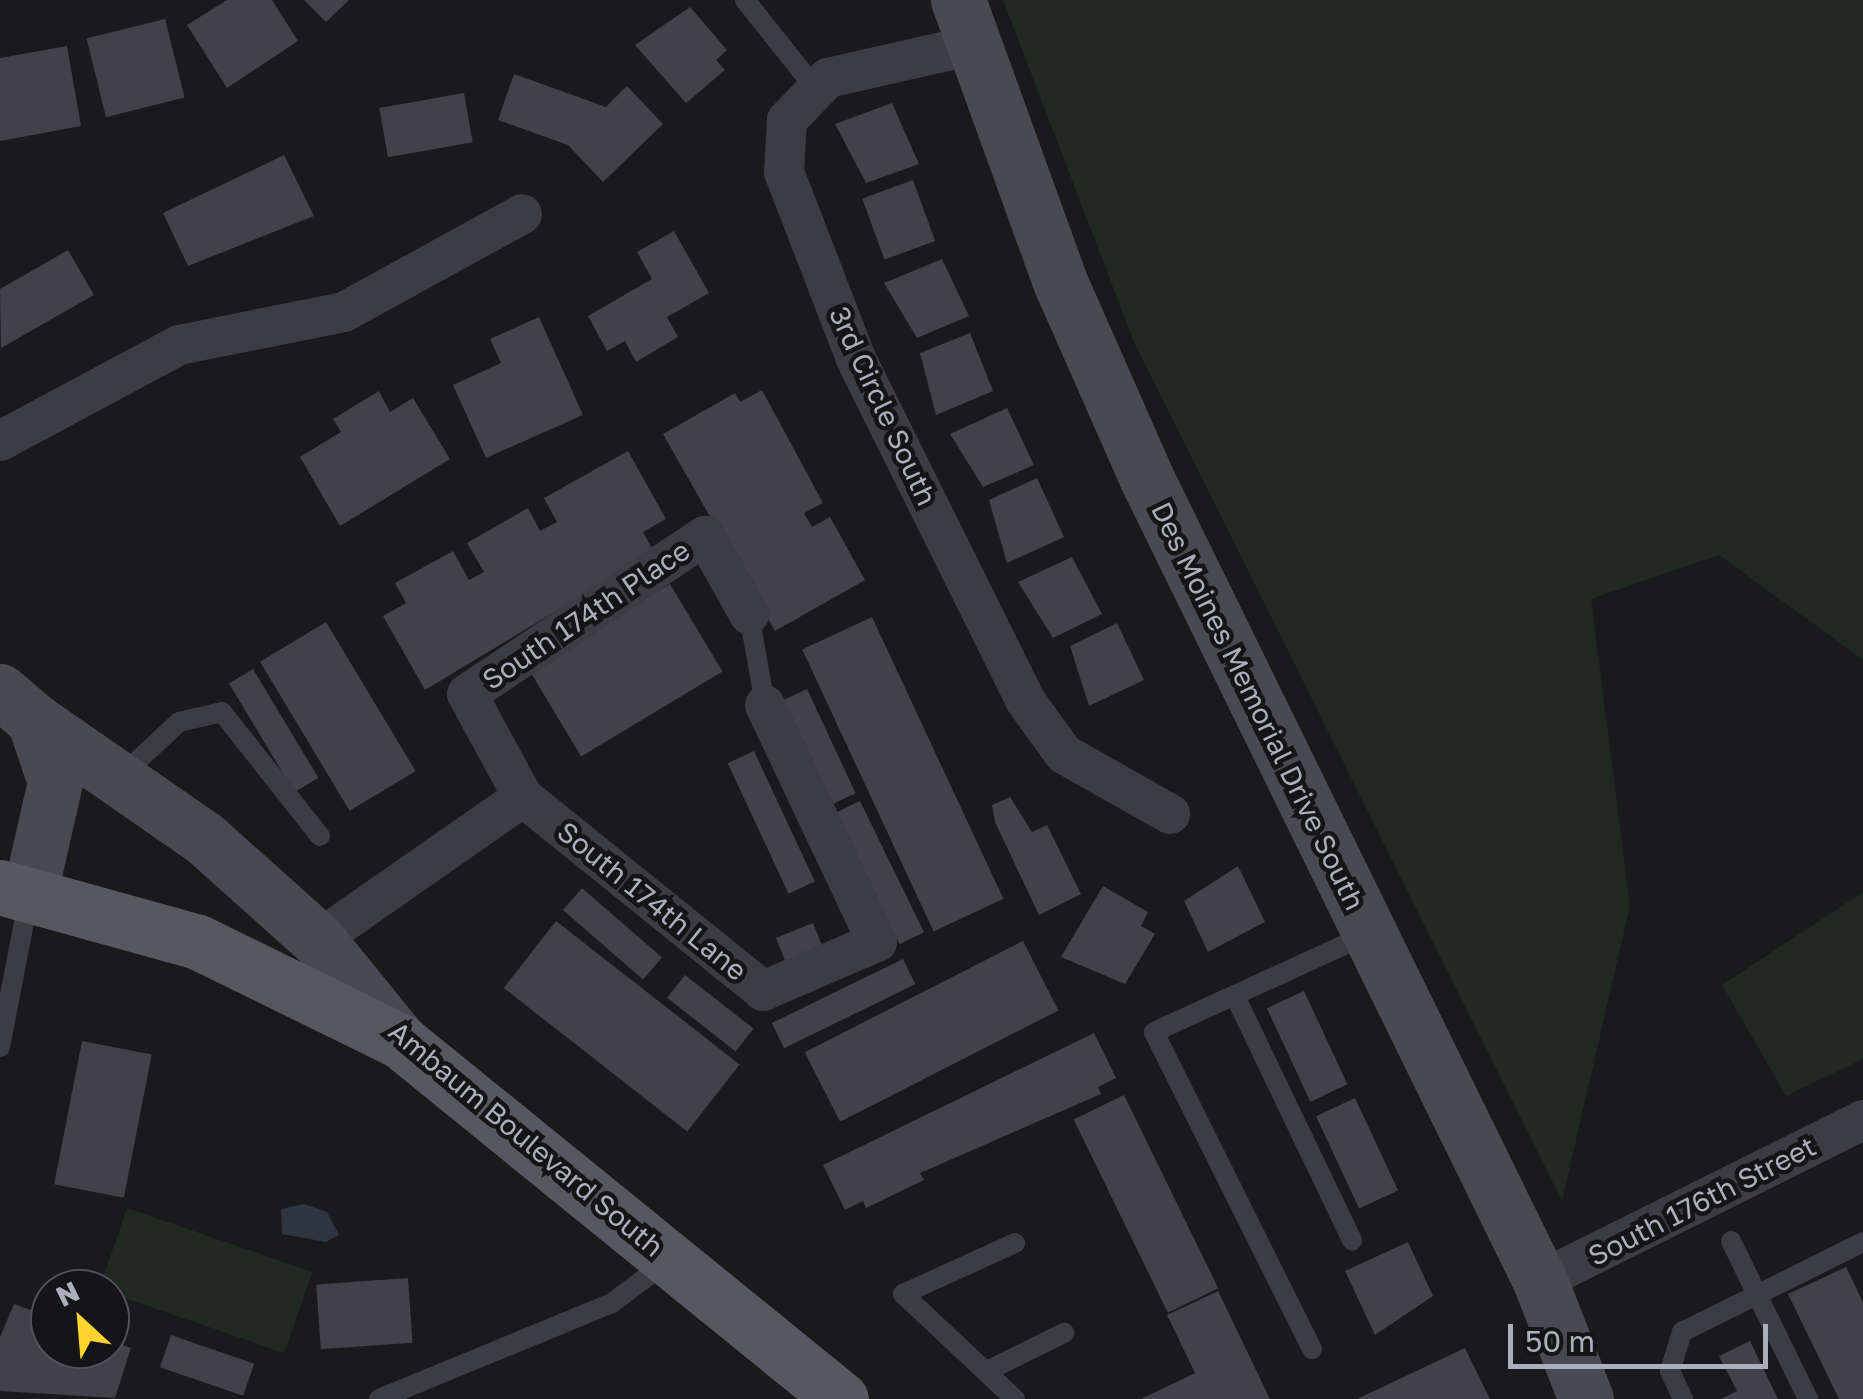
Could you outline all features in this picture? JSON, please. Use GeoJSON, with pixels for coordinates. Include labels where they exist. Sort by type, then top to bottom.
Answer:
{"type":"FeatureCollection","features":[{"type":"Feature","properties":{"kind":"main road","name":"Des Moines Memorial Drive South"},"geometry":{"type":"LineString","coordinates":[[966,23],[1146,477],[1540,1281],[1586,1399]]}},
{"type":"Feature","properties":{"kind":"main road","name":"Ambaum Boulevard South"},"geometry":{"type":"LineString","coordinates":[[17,705],[204,838],[318,940],[400,1041],[841,1399]]}},
{"type":"Feature","properties":{"kind":"main road","name":"Ambaum Boulevard South"},"geometry":{"type":"LineString","coordinates":[[15,889],[55,782],[17,705]]}},
{"type":"Feature","properties":{"kind":"main road"},"geometry":{"type":"LineString","coordinates":[[15,889],[198,942],[400,1041]]}},
{"type":"Feature","properties":{"kind":"street"},"geometry":{"type":"LineString","coordinates":[[815,88],[966,23]]}},
{"type":"Feature","properties":{"kind":"street","name":"3rd Circle South"},"geometry":{"type":"LineString","coordinates":[[815,88],[787,120],[784,172],[865,377],[1042,729],[1064,754],[1170,814]]}},
{"type":"Feature","properties":{"kind":"street"},"geometry":{"type":"LineString","coordinates":[[0,441],[179,346],[344,312],[522,214]]}},
{"type":"Feature","properties":{"kind":"street","name":"South 174th Place"},"geometry":{"type":"LineString","coordinates":[[523,797],[467,694],[705,536],[754,632]]}},
{"type":"Feature","properties":{"kind":"street","name":"South 174th Lane"},"geometry":{"type":"LineString","coordinates":[[523,797],[763,991],[878,942],[764,705]]}},
{"type":"Feature","properties":{"kind":"street"},"geometry":{"type":"LineString","coordinates":[[318,940],[523,797]]}},
{"type":"Feature","properties":{"kind":"street","name":"South 176th Street"},"geometry":{"type":"LineString","coordinates":[[1540,1281],[1863,1120]]}},
{"type":"Feature","properties":{"kind":"lane"},"geometry":{"type":"LineString","coordinates":[[745,0],[815,88]]}},
{"type":"Feature","properties":{"kind":"lane","name":"South 174th Lane"},"geometry":{"type":"LineString","coordinates":[[754,632],[764,705]]}},
{"type":"Feature","properties":{"kind":"lane"},"geometry":{"type":"LineString","coordinates":[[118,778],[179,722],[222,712],[320,836]]}},
{"type":"Feature","properties":{"kind":"lane"},"geometry":{"type":"LineString","coordinates":[[0,1047],[15,889]]}},
{"type":"Feature","properties":{"kind":"lane"},"geometry":{"type":"LineString","coordinates":[[1312,1350],[1154,1032],[1370,934]]}},
{"type":"Feature","properties":{"kind":"lane"},"geometry":{"type":"LineString","coordinates":[[1234,996],[1352,1240]]}},
{"type":"Feature","properties":{"kind":"lane"},"geometry":{"type":"LineString","coordinates":[[1731,1241],[1808,1399]]}},
{"type":"Feature","properties":{"kind":"lane"},"geometry":{"type":"LineString","coordinates":[[1684,1399],[1670,1372],[1682,1332],[1863,1242]]}},
{"type":"Feature","properties":{"kind":"lane"},"geometry":{"type":"LineString","coordinates":[[1015,1244],[903,1294],[1016,1399]]}},
{"type":"Feature","properties":{"kind":"lane"},"geometry":{"type":"LineString","coordinates":[[380,1399],[612,1303],[670,1259]]}},
{"type":"Feature","properties":{"kind":"lane"},"geometry":{"type":"LineString","coordinates":[[989,1370],[1064,1333]]}},
{"type":"Feature","properties":{"kind":"shaded area"},"geometry":{"type":"Polygon","coordinates":[[[1003,0],[1863,0],[1863,660],[1719,555],[1591,599],[1630,906],[1562,1201],[1134,342],[1003,0]]]}},
{"type":"Feature","properties":{"kind":"shaded area"},"geometry":{"type":"Polygon","coordinates":[[[1863,892],[1863,1059],[1786,1096],[1722,985],[1863,892]]]}},
{"type":"Feature","properties":{"kind":"shaded area"},"geometry":{"type":"Polygon","coordinates":[[[127,1208],[312,1272],[284,1353],[130,1300],[130,1269],[106,1269],[127,1208]]]}},
{"type":"Feature","properties":{"kind":"water"},"geometry":{"type":"Polygon","coordinates":[[[304,1204],[327,1212],[339,1235],[326,1242],[282,1234],[281,1209],[304,1204]]]}},
{"type":"Feature","properties":{"kind":"building"},"geometry":{"type":"Polygon","coordinates":[[[227,0],[272,0],[298,41],[227,88],[187,25],[227,0]]]}},
{"type":"Feature","properties":{"kind":"building"},"geometry":{"type":"Polygon","coordinates":[[[304,0],[349,0],[326,22],[304,0]]]}},
{"type":"Feature","properties":{"kind":"building"},"geometry":{"type":"Polygon","coordinates":[[[690,7],[727,50],[716,60],[725,70],[686,103],[635,45],[690,7]]]}},
{"type":"Feature","properties":{"kind":"building"},"geometry":{"type":"Polygon","coordinates":[[[165,19],[185,98],[106,117],[86,39],[165,19]]]}},
{"type":"Feature","properties":{"kind":"building"},"geometry":{"type":"Polygon","coordinates":[[[67,46],[81,126],[0,141],[0,58],[67,46]]]}},
{"type":"Feature","properties":{"kind":"building"},"geometry":{"type":"Polygon","coordinates":[[[514,74],[606,107],[627,86],[663,124],[603,182],[568,145],[498,120],[514,74]]]}},
{"type":"Feature","properties":{"kind":"building"},"geometry":{"type":"Polygon","coordinates":[[[464,93],[473,142],[388,157],[379,108],[464,93]]]}},
{"type":"Feature","properties":{"kind":"building"},"geometry":{"type":"Polygon","coordinates":[[[892,103],[919,164],[866,183],[835,124],[892,103]]]}},
{"type":"Feature","properties":{"kind":"building"},"geometry":{"type":"Polygon","coordinates":[[[284,155],[314,216],[188,266],[163,213],[284,155]]]}},
{"type":"Feature","properties":{"kind":"building"},"geometry":{"type":"Polygon","coordinates":[[[913,180],[935,241],[884,260],[862,198],[913,180]]]}},
{"type":"Feature","properties":{"kind":"building"},"geometry":{"type":"Polygon","coordinates":[[[674,231],[709,293],[667,317],[678,337],[636,362],[625,341],[607,351],[588,316],[652,279],[637,252],[674,231]]]}},
{"type":"Feature","properties":{"kind":"building"},"geometry":{"type":"Polygon","coordinates":[[[68,250],[94,295],[1,348],[0,289],[68,250]]]}},
{"type":"Feature","properties":{"kind":"building"},"geometry":{"type":"Polygon","coordinates":[[[942,259],[969,316],[917,338],[884,283],[942,259]]]}},
{"type":"Feature","properties":{"kind":"building"},"geometry":{"type":"Polygon","coordinates":[[[539,317],[583,415],[486,458],[453,385],[501,363],[490,339],[539,317]]]}},
{"type":"Feature","properties":{"kind":"building"},"geometry":{"type":"Polygon","coordinates":[[[970,333],[993,391],[936,415],[920,353],[970,333]]]}},
{"type":"Feature","properties":{"kind":"building"},"geometry":{"type":"Polygon","coordinates":[[[762,390],[823,503],[804,513],[812,527],[830,517],[865,580],[775,631],[663,434],[735,393],[740,402],[762,390]]]}},
{"type":"Feature","properties":{"kind":"building"},"geometry":{"type":"Polygon","coordinates":[[[379,391],[390,412],[413,398],[450,459],[340,526],[300,457],[341,432],[333,419],[379,391]]]}},
{"type":"Feature","properties":{"kind":"building"},"geometry":{"type":"Polygon","coordinates":[[[1007,408],[1034,465],[983,487],[950,434],[1007,408]]]}},
{"type":"Feature","properties":{"kind":"building"},"geometry":{"type":"Polygon","coordinates":[[[628,451],[666,519],[643,532],[654,552],[425,690],[383,616],[406,603],[395,583],[453,551],[469,580],[484,572],[467,543],[528,508],[540,531],[557,522],[544,498],[628,451]]]}},
{"type":"Feature","properties":{"kind":"building"},"geometry":{"type":"Polygon","coordinates":[[[1037,478],[1064,537],[1007,563],[989,500],[1037,478]]]}},
{"type":"Feature","properties":{"kind":"building"},"geometry":{"type":"Polygon","coordinates":[[[1072,557],[1102,614],[1053,638],[1018,582],[1072,557]]]}},
{"type":"Feature","properties":{"kind":"building"},"geometry":{"type":"Polygon","coordinates":[[[670,584],[723,671],[581,756],[529,669],[670,584]]]}},
{"type":"Feature","properties":{"kind":"building"},"geometry":{"type":"Polygon","coordinates":[[[872,617],[1003,899],[934,931],[802,650],[872,617]]]}},
{"type":"Feature","properties":{"kind":"building"},"geometry":{"type":"Polygon","coordinates":[[[326,622],[416,771],[350,811],[260,662],[326,622]]]}},
{"type":"Feature","properties":{"kind":"building"},"geometry":{"type":"Polygon","coordinates":[[[1117,623],[1144,680],[1089,706],[1070,646],[1117,623]]]}},
{"type":"Feature","properties":{"kind":"building"},"geometry":{"type":"Polygon","coordinates":[[[253,669],[318,778],[294,792],[229,683],[253,669]]]}},
{"type":"Feature","properties":{"kind":"building"},"geometry":{"type":"Polygon","coordinates":[[[807,689],[856,793],[831,805],[783,700],[807,689]]]}},
{"type":"Feature","properties":{"kind":"building"},"geometry":{"type":"Polygon","coordinates":[[[754,751],[815,882],[789,894],[728,763],[754,751]]]}},
{"type":"Feature","properties":{"kind":"building"},"geometry":{"type":"Polygon","coordinates":[[[1010,797],[1032,832],[1047,825],[1081,894],[1039,915],[995,822],[992,805],[1010,797]]]}},
{"type":"Feature","properties":{"kind":"building"},"geometry":{"type":"Polygon","coordinates":[[[860,801],[924,932],[900,944],[836,813],[860,801]]]}},
{"type":"Feature","properties":{"kind":"building"},"geometry":{"type":"Polygon","coordinates":[[[1238,866],[1265,922],[1208,952],[1184,901],[1238,866]]]}},
{"type":"Feature","properties":{"kind":"building"},"geometry":{"type":"Polygon","coordinates":[[[1103,886],[1148,912],[1141,926],[1155,934],[1125,984],[1061,957],[1103,886]]]}},
{"type":"Feature","properties":{"kind":"building"},"geometry":{"type":"Polygon","coordinates":[[[582,888],[662,958],[643,979],[563,910],[582,888]]]}},
{"type":"Feature","properties":{"kind":"building"},"geometry":{"type":"Polygon","coordinates":[[[556,921],[740,1064],[687,1131],[504,988],[556,921]]]}},
{"type":"Feature","properties":{"kind":"building"},"geometry":{"type":"Polygon","coordinates":[[[813,923],[823,948],[786,963],[776,938],[813,923]]]}},
{"type":"Feature","properties":{"kind":"building"},"geometry":{"type":"Polygon","coordinates":[[[1023,941],[1058,1010],[840,1122],[805,1052],[1023,941]]]}},
{"type":"Feature","properties":{"kind":"building"},"geometry":{"type":"Polygon","coordinates":[[[903,959],[915,984],[784,1048],[772,1023],[903,959]]]}},
{"type":"Feature","properties":{"kind":"building"},"geometry":{"type":"Polygon","coordinates":[[[685,975],[754,1029],[736,1051],[667,998],[685,975]]]}},
{"type":"Feature","properties":{"kind":"building"},"geometry":{"type":"Polygon","coordinates":[[[1304,991],[1348,1084],[1310,1102],[1267,1008],[1304,991]]]}},
{"type":"Feature","properties":{"kind":"building"},"geometry":{"type":"Polygon","coordinates":[[[1094,1033],[1116,1078],[1098,1087],[1101,1094],[920,1173],[924,1180],[866,1208],[863,1201],[845,1210],[823,1165],[1094,1033]]]}},
{"type":"Feature","properties":{"kind":"building"},"geometry":{"type":"Polygon","coordinates":[[[82,1041],[152,1055],[124,1198],[54,1184],[82,1041]]]}},
{"type":"Feature","properties":{"kind":"building"},"geometry":{"type":"Polygon","coordinates":[[[1124,1095],[1218,1288],[1168,1313],[1074,1120],[1124,1095]]]}},
{"type":"Feature","properties":{"kind":"building"},"geometry":{"type":"Polygon","coordinates":[[[1355,1098],[1398,1190],[1359,1209],[1316,1116],[1355,1098]]]}},
{"type":"Feature","properties":{"kind":"building"},"geometry":{"type":"Polygon","coordinates":[[[1408,1242],[1433,1296],[1375,1335],[1345,1271],[1408,1242]]]}},
{"type":"Feature","properties":{"kind":"building"},"geometry":{"type":"Polygon","coordinates":[[[1846,1267],[1863,1302],[1863,1399],[1839,1399],[1788,1294],[1846,1267]]]}},
{"type":"Feature","properties":{"kind":"building"},"geometry":{"type":"Polygon","coordinates":[[[408,1278],[413,1343],[321,1349],[316,1284],[408,1278]]]}},
{"type":"Feature","properties":{"kind":"building"},"geometry":{"type":"Polygon","coordinates":[[[1218,1291],[1270,1399],[1141,1399],[1195,1373],[1167,1315],[1218,1291]]]}},
{"type":"Feature","properties":{"kind":"building"},"geometry":{"type":"Polygon","coordinates":[[[14,1304],[30,1310],[30,1369],[124,1369],[115,1398],[0,1391],[0,1337],[14,1304]]]}},
{"type":"Feature","properties":{"kind":"building"},"geometry":{"type":"Polygon","coordinates":[[[171,1335],[254,1364],[243,1396],[160,1367],[171,1335]]]}},
{"type":"Feature","properties":{"kind":"building"},"geometry":{"type":"Polygon","coordinates":[[[1750,1341],[1778,1399],[1721,1399],[1737,1391],[1719,1356],[1750,1341]]]}},
{"type":"Feature","properties":{"kind":"building"},"geometry":{"type":"Polygon","coordinates":[[[1465,1348],[1490,1399],[1357,1399],[1465,1348]]]}}]}
